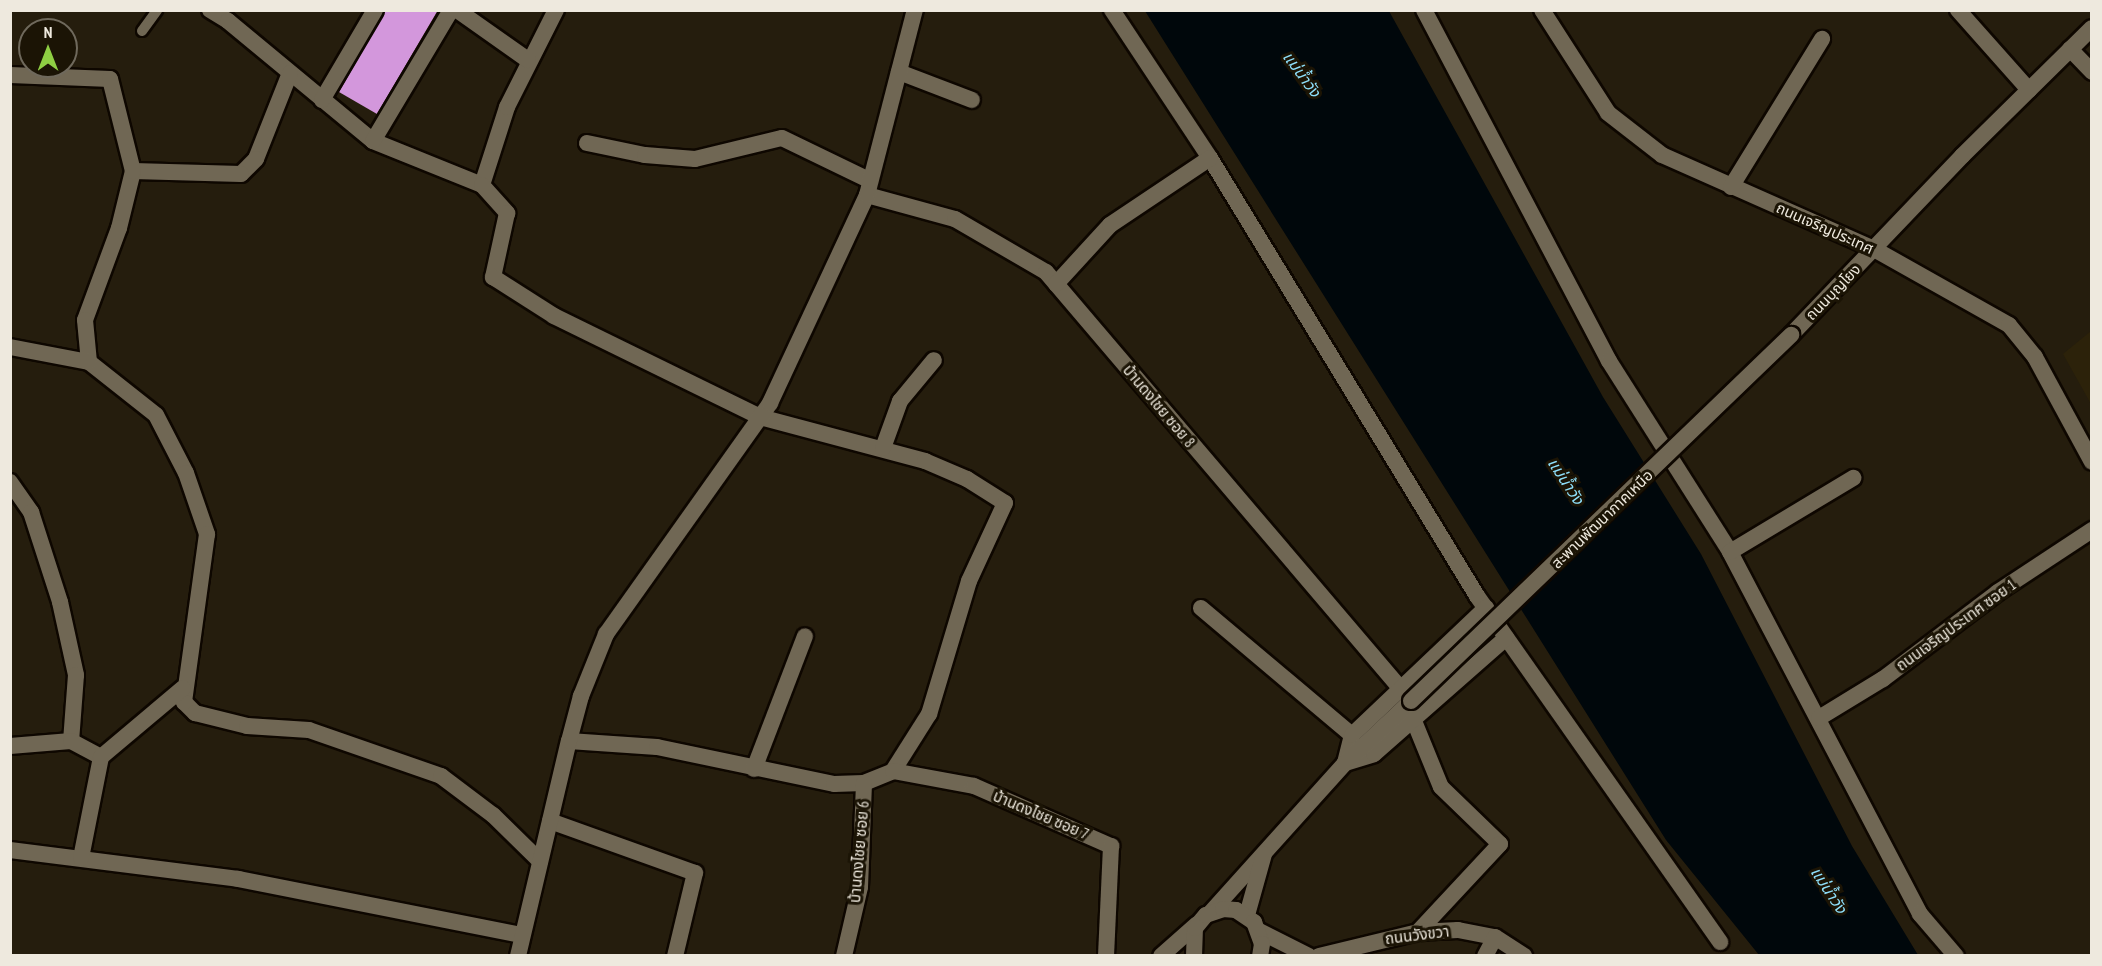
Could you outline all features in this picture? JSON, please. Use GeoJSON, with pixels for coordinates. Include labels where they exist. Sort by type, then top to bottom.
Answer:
{"type":"FeatureCollection","features":[{"type":"Feature","properties":{"kind":"street"},"geometry":{"type":"LineString","coordinates":[[210,10],[232,16],[290,73],[374,141],[482,185],[507,213],[493,277],[554,316],[760,417],[883,448],[967,479],[1005,503],[969,581],[929,714],[893,771],[864,783],[834,784],[657,747],[569,741]]}},
{"type":"Feature","properties":{"kind":"street"},"geometry":{"type":"LineString","coordinates":[[322,100],[375,10]]}},
{"type":"Feature","properties":{"kind":"street"},"geometry":{"type":"LineString","coordinates":[[374,141],[451,10]]}},
{"type":"Feature","properties":{"kind":"street"},"geometry":{"type":"LineString","coordinates":[[457,10],[528,60]]}},
{"type":"Feature","properties":{"kind":"street"},"geometry":{"type":"LineString","coordinates":[[482,185],[507,107],[528,60],[556,10]]}},
{"type":"Feature","properties":{"kind":"street"},"geometry":{"type":"LineString","coordinates":[[518,956],[581,696],[606,634],[760,417],[868,188],[915,10]]}},
{"type":"Feature","properties":{"kind":"street"},"geometry":{"type":"LineString","coordinates":[[1112,10],[1210,158],[1486,608],[1720,942]]}},
{"type":"Feature","properties":{"kind":"street"},"geometry":{"type":"LineString","coordinates":[[1424,10],[1609,361],[1730,552],[1920,914],[1956,956]]}},
{"type":"Feature","properties":{"kind":"street","name":"ถนนเจริญประเทศ"},"geometry":{"type":"LineString","coordinates":[[1542,10],[1608,113],[1662,155],[1874,249],[2009,326],[2035,357],[2091,462]]}},
{"type":"Feature","properties":{"kind":"street"},"geometry":{"type":"LineString","coordinates":[[1958,10],[2029,90]]}},
{"type":"Feature","properties":{"kind":"street","name":"ถนนบุญโยง"},"geometry":{"type":"LineString","coordinates":[[1791,335],[2091,28]]}},
{"type":"Feature","properties":{"kind":"street"},"geometry":{"type":"LineString","coordinates":[[1731,187],[1822,39]]}},
{"type":"Feature","properties":{"kind":"street"},"geometry":{"type":"LineString","coordinates":[[2070,49],[2091,72]]}},
{"type":"Feature","properties":{"kind":"street"},"geometry":{"type":"LineString","coordinates":[[899,72],[972,100]]}},
{"type":"Feature","properties":{"kind":"street"},"geometry":{"type":"LineString","coordinates":[[133,171],[242,174],[256,159],[290,73]]}},
{"type":"Feature","properties":{"kind":"street"},"geometry":{"type":"LineString","coordinates":[[10,75],[110,79],[133,171],[119,228],[85,320],[89,362]]}},
{"type":"Feature","properties":{"kind":"street","name":"บ้านดงไชย ซอย 8"},"geometry":{"type":"LineString","coordinates":[[586,143],[645,155],[695,159],[782,138],[868,188],[955,219],[1046,272],[1400,688]]}},
{"type":"Feature","properties":{"kind":"street"},"geometry":{"type":"LineString","coordinates":[[1056,284],[1110,225],[1210,158]]}},
{"type":"Feature","properties":{"kind":"street","name":"สะพานพัฒนาภาคเหนือ"},"geometry":{"type":"LineString","coordinates":[[1161,956],[1207,916],[1345,763],[1791,335]]}},
{"type":"Feature","properties":{"kind":"street"},"geometry":{"type":"LineString","coordinates":[[10,347],[89,362],[156,415],[186,473],[207,534],[183,688],[184,702],[195,713],[247,726],[309,730],[441,776],[493,815],[540,861]]}},
{"type":"Feature","properties":{"kind":"street"},"geometry":{"type":"LineString","coordinates":[[883,448],[900,401],[934,360]]}},
{"type":"Feature","properties":{"kind":"street"},"geometry":{"type":"LineString","coordinates":[[1730,552],[1852,478]]}},
{"type":"Feature","properties":{"kind":"street"},"geometry":{"type":"LineString","coordinates":[[10,482],[31,512],[60,602],[76,675],[71,741]]}},
{"type":"Feature","properties":{"kind":"street","name":"ถนนเจริญประเทศ ซอย 1"},"geometry":{"type":"LineString","coordinates":[[1819,718],[1883,679],[1998,592],[2091,530]]}},
{"type":"Feature","properties":{"kind":"street"},"geometry":{"type":"LineString","coordinates":[[1200,608],[1353,735]]}},
{"type":"Feature","properties":{"kind":"street"},"geometry":{"type":"LineString","coordinates":[[1345,763],[1353,735],[1486,608]]}},
{"type":"Feature","properties":{"kind":"street"},"geometry":{"type":"LineString","coordinates":[[754,769],[806,636]]}},
{"type":"Feature","properties":{"kind":"street"},"geometry":{"type":"LineString","coordinates":[[1345,763],[1374,754],[1506,638]]}},
{"type":"Feature","properties":{"kind":"street"},"geometry":{"type":"LineString","coordinates":[[81,858],[101,757],[183,688]]}},
{"type":"Feature","properties":{"kind":"street"},"geometry":{"type":"LineString","coordinates":[[1414,721],[1441,787],[1500,844],[1418,932]]}},
{"type":"Feature","properties":{"kind":"street"},"geometry":{"type":"LineString","coordinates":[[10,746],[71,741],[101,757]]}},
{"type":"Feature","properties":{"kind":"street","name":"บ้านดงไชย ซอย 7"},"geometry":{"type":"LineString","coordinates":[[893,771],[974,786],[1111,846],[1106,956]]}},
{"type":"Feature","properties":{"kind":"street","name":"บ้านดงไชย ซอย 6"},"geometry":{"type":"LineString","coordinates":[[844,956],[860,887],[864,783]]}},
{"type":"Feature","properties":{"kind":"street"},"geometry":{"type":"LineString","coordinates":[[550,821],[695,873],[675,956]]}},
{"type":"Feature","properties":{"kind":"street"},"geometry":{"type":"LineString","coordinates":[[10,850],[238,879],[522,935]]}},
{"type":"Feature","properties":{"kind":"street"},"geometry":{"type":"LineString","coordinates":[[1247,915],[1266,850]]}},
{"type":"Feature","properties":{"kind":"street"},"geometry":{"type":"LineString","coordinates":[[1194,956],[1192,939],[1207,916],[1236,910],[1247,915],[1259,931],[1309,956]]}},
{"type":"Feature","properties":{"kind":"street","name":"ถนนวังขวา"},"geometry":{"type":"LineString","coordinates":[[1319,956],[1418,932],[1458,930],[1495,937],[1524,956]]}},
{"type":"Feature","properties":{"kind":"street"},"geometry":{"type":"LineString","coordinates":[[1259,931],[1260,956]]}},
{"type":"Feature","properties":{"kind":"street"},"geometry":{"type":"LineString","coordinates":[[1485,956],[1495,937]]}},
{"type":"Feature","properties":{"kind":"lane"},"geometry":{"type":"LineString","coordinates":[[142,31],[157,10]]}},
{"type":"Feature","properties":{"kind":"shaded area"},"geometry":{"type":"Polygon","coordinates":[[[2091,331],[2091,404],[2063,354],[2091,331]]]}},
{"type":"Feature","properties":{"kind":"water","name":"แม่น้ำวัง"},"geometry":{"type":"Polygon","coordinates":[[[1145,11],[1389,11],[1603,397],[1701,554],[1852,846],[1918,955],[1759,955],[1666,840],[1145,11]]]}},
{"type":"Feature","properties":{"kind":"building"},"geometry":{"type":"Polygon","coordinates":[[[386,10],[438,10],[377,114],[339,92],[386,10]]]}}]}
